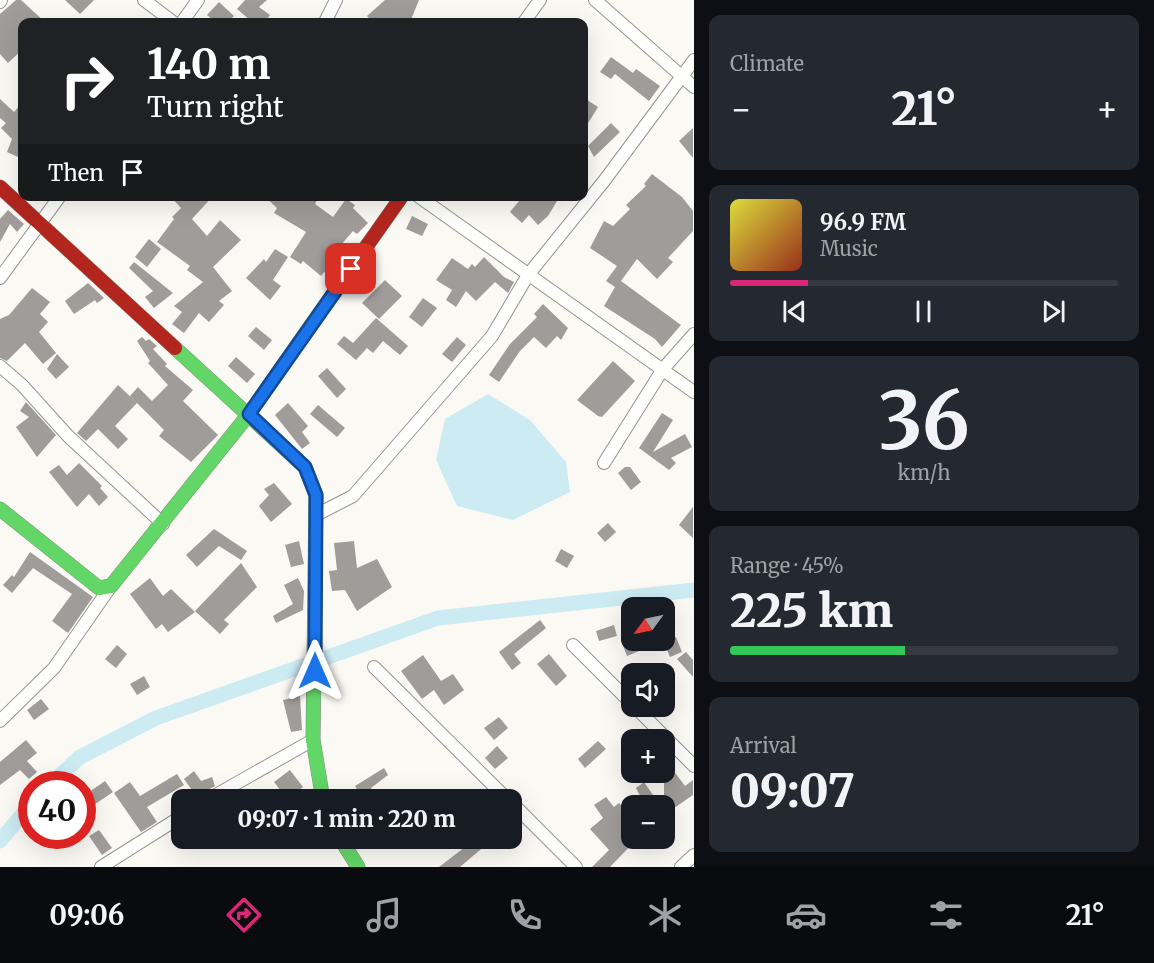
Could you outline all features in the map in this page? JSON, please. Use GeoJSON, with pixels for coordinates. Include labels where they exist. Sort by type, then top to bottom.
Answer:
{"type":"FeatureCollection","features":[{"type":"Feature","properties":{"kind":"street"},"geometry":{"type":"LineString","coordinates":[[144,0],[167,18]]}},
{"type":"Feature","properties":{"kind":"street"},"geometry":{"type":"LineString","coordinates":[[185,18],[198,0]]}},
{"type":"Feature","properties":{"kind":"street"},"geometry":{"type":"LineString","coordinates":[[328,18],[336,0]]}},
{"type":"Feature","properties":{"kind":"street"},"geometry":{"type":"LineString","coordinates":[[527,18],[540,0]]}},
{"type":"Feature","properties":{"kind":"street"},"geometry":{"type":"LineString","coordinates":[[595,0],[693,87]]}},
{"type":"Feature","properties":{"kind":"street"},"geometry":{"type":"LineString","coordinates":[[588,201],[693,60]]}},
{"type":"Feature","properties":{"kind":"street"},"geometry":{"type":"LineString","coordinates":[[0,187],[42,223],[305,467],[316,495],[313,740],[321,789]]}},
{"type":"Feature","properties":{"kind":"street"},"geometry":{"type":"LineString","coordinates":[[0,278],[57,201]]}},
{"type":"Feature","properties":{"kind":"street"},"geometry":{"type":"LineString","coordinates":[[0,721],[54,668],[111,586],[249,414],[398,201]]}},
{"type":"Feature","properties":{"kind":"street"},"geometry":{"type":"LineString","coordinates":[[425,201],[693,392]]}},
{"type":"Feature","properties":{"kind":"street"},"geometry":{"type":"LineString","coordinates":[[316,515],[353,496],[414,428],[492,336],[528,275],[588,201]]}},
{"type":"Feature","properties":{"kind":"street"},"geometry":{"type":"LineString","coordinates":[[604,463],[663,369],[693,334]]}},
{"type":"Feature","properties":{"kind":"street"},"geometry":{"type":"LineString","coordinates":[[0,366],[22,385],[68,436],[163,524]]}},
{"type":"Feature","properties":{"kind":"street"},"geometry":{"type":"LineString","coordinates":[[0,509],[99,588],[111,586]]}},
{"type":"Feature","properties":{"kind":"street"},"geometry":{"type":"LineString","coordinates":[[573,645],[621,693]]}},
{"type":"Feature","properties":{"kind":"street"},"geometry":{"type":"LineString","coordinates":[[374,667],[497,789]]}},
{"type":"Feature","properties":{"kind":"street"},"geometry":{"type":"LineString","coordinates":[[645,717],[693,766]]}},
{"type":"Feature","properties":{"kind":"street"},"geometry":{"type":"LineString","coordinates":[[226,789],[313,740]]}},
{"type":"Feature","properties":{"kind":"street"},"geometry":{"type":"LineString","coordinates":[[522,813],[576,867]]}},
{"type":"Feature","properties":{"kind":"street"},"geometry":{"type":"LineString","coordinates":[[101,867],[171,823]]}},
{"type":"Feature","properties":{"kind":"street"},"geometry":{"type":"LineString","coordinates":[[346,849],[357,867]]}},
{"type":"Feature","properties":{"kind":"street"},"geometry":{"type":"LineString","coordinates":[[681,867],[693,855]]}},
{"type":"Feature","properties":{"kind":"water"},"geometry":{"type":"Polygon","coordinates":[[[488,394],[530,420],[566,462],[570,492],[513,520],[457,506],[436,460],[445,419],[488,394]]]}},
{"type":"Feature","properties":{"kind":"building"},"geometry":{"type":"Polygon","coordinates":[[[16,0],[21,0],[41,18],[18,18],[18,54],[8,63],[0,54],[0,14],[16,0]]]}},
{"type":"Feature","properties":{"kind":"building"},"geometry":{"type":"Polygon","coordinates":[[[65,0],[94,0],[80,14],[65,0]]]}},
{"type":"Feature","properties":{"kind":"building"},"geometry":{"type":"Polygon","coordinates":[[[245,0],[267,0],[259,7],[270,15],[268,18],[248,18],[237,9],[245,0]]]}},
{"type":"Feature","properties":{"kind":"building"},"geometry":{"type":"Polygon","coordinates":[[[385,0],[419,0],[412,18],[369,18],[367,16],[385,0]]]}},
{"type":"Feature","properties":{"kind":"building"},"geometry":{"type":"Polygon","coordinates":[[[219,2],[234,16],[232,18],[210,18],[207,15],[219,2]]]}},
{"type":"Feature","properties":{"kind":"building"},"geometry":{"type":"Polygon","coordinates":[[[611,57],[633,73],[636,69],[660,86],[649,101],[615,74],[611,79],[600,72],[611,57]]]}},
{"type":"Feature","properties":{"kind":"building"},"geometry":{"type":"Polygon","coordinates":[[[0,99],[14,112],[18,108],[18,157],[7,152],[12,139],[1,128],[6,123],[0,118],[0,99]]]}},
{"type":"Feature","properties":{"kind":"building"},"geometry":{"type":"Polygon","coordinates":[[[588,101],[598,107],[588,123],[588,101]]]}},
{"type":"Feature","properties":{"kind":"building"},"geometry":{"type":"Polygon","coordinates":[[[611,123],[620,132],[594,157],[588,146],[611,123]]]}},
{"type":"Feature","properties":{"kind":"building"},"geometry":{"type":"Polygon","coordinates":[[[693,128],[693,158],[679,141],[693,128]]]}},
{"type":"Feature","properties":{"kind":"building"},"geometry":{"type":"Polygon","coordinates":[[[652,174],[682,197],[693,211],[693,231],[668,258],[673,262],[657,279],[637,259],[621,281],[681,325],[662,347],[655,339],[604,306],[615,287],[606,281],[617,266],[590,248],[604,221],[613,226],[630,209],[626,205],[646,186],[644,184],[652,174]]]}},
{"type":"Feature","properties":{"kind":"building"},"geometry":{"type":"Polygon","coordinates":[[[175,201],[208,201],[192,219],[207,236],[220,220],[241,240],[213,267],[232,291],[219,301],[224,305],[209,322],[199,313],[184,333],[172,324],[182,312],[174,306],[203,282],[187,270],[190,266],[157,242],[174,219],[172,217],[181,208],[175,201]]]}},
{"type":"Feature","properties":{"kind":"building"},"geometry":{"type":"Polygon","coordinates":[[[269,201],[316,201],[315,204],[333,217],[345,201],[349,201],[355,205],[353,208],[368,223],[357,234],[353,231],[334,253],[338,256],[321,276],[303,261],[301,264],[290,257],[306,232],[274,213],[277,208],[269,201]]]}},
{"type":"Feature","properties":{"kind":"building"},"geometry":{"type":"Polygon","coordinates":[[[519,201],[557,201],[548,216],[538,225],[529,215],[522,223],[510,212],[519,201]]]}},
{"type":"Feature","properties":{"kind":"building"},"geometry":{"type":"Polygon","coordinates":[[[8,210],[24,224],[17,232],[10,224],[0,242],[0,219],[8,210]]]}},
{"type":"Feature","properties":{"kind":"building"},"geometry":{"type":"Polygon","coordinates":[[[412,216],[428,224],[422,236],[406,229],[412,216]]]}},
{"type":"Feature","properties":{"kind":"building"},"geometry":{"type":"Polygon","coordinates":[[[149,239],[161,249],[147,267],[135,257],[149,239]]]}},
{"type":"Feature","properties":{"kind":"building"},"geometry":{"type":"Polygon","coordinates":[[[275,249],[288,257],[273,280],[281,286],[270,300],[246,278],[264,259],[266,262],[275,249]]]}},
{"type":"Feature","properties":{"kind":"building"},"geometry":{"type":"Polygon","coordinates":[[[484,257],[504,277],[514,282],[508,293],[495,282],[476,301],[466,291],[456,307],[446,300],[452,290],[436,280],[452,258],[468,269],[472,264],[475,267],[484,257]]]}},
{"type":"Feature","properties":{"kind":"building"},"geometry":{"type":"Polygon","coordinates":[[[134,262],[173,293],[154,308],[145,297],[153,291],[129,268],[134,262]]]}},
{"type":"Feature","properties":{"kind":"building"},"geometry":{"type":"Polygon","coordinates":[[[385,280],[402,296],[379,319],[362,303],[385,280]]]}},
{"type":"Feature","properties":{"kind":"building"},"geometry":{"type":"Polygon","coordinates":[[[88,283],[104,298],[97,303],[95,300],[74,314],[65,301],[88,283]]]}},
{"type":"Feature","properties":{"kind":"building"},"geometry":{"type":"Polygon","coordinates":[[[32,288],[50,302],[40,314],[48,322],[39,332],[56,353],[43,364],[25,343],[7,361],[0,358],[0,319],[9,315],[32,288]]]}},
{"type":"Feature","properties":{"kind":"building"},"geometry":{"type":"Polygon","coordinates":[[[423,298],[437,308],[422,327],[409,317],[423,298]]]}},
{"type":"Feature","properties":{"kind":"building"},"geometry":{"type":"Polygon","coordinates":[[[543,304],[568,328],[561,340],[557,336],[546,348],[534,337],[520,351],[499,382],[489,375],[510,344],[537,317],[534,314],[543,304]]]}},
{"type":"Feature","properties":{"kind":"building"},"geometry":{"type":"Polygon","coordinates":[[[376,318],[408,346],[400,355],[383,341],[373,353],[367,348],[356,360],[337,344],[344,336],[353,343],[376,318]]]}},
{"type":"Feature","properties":{"kind":"building"},"geometry":{"type":"Polygon","coordinates":[[[256,327],[272,340],[264,350],[248,336],[256,327]]]}},
{"type":"Feature","properties":{"kind":"building"},"geometry":{"type":"Polygon","coordinates":[[[142,337],[146,341],[149,339],[157,346],[153,349],[167,364],[165,366],[193,390],[183,401],[218,435],[191,462],[159,436],[164,430],[130,396],[138,387],[152,401],[168,385],[148,363],[150,361],[137,341],[142,337]]]}},
{"type":"Feature","properties":{"kind":"building"},"geometry":{"type":"Polygon","coordinates":[[[457,337],[466,345],[452,362],[442,354],[457,337]]]}},
{"type":"Feature","properties":{"kind":"building"},"geometry":{"type":"Polygon","coordinates":[[[57,354],[69,367],[56,379],[47,369],[57,354]]]}},
{"type":"Feature","properties":{"kind":"building"},"geometry":{"type":"Polygon","coordinates":[[[236,357],[255,374],[247,383],[228,366],[236,357]]]}},
{"type":"Feature","properties":{"kind":"building"},"geometry":{"type":"Polygon","coordinates":[[[613,361],[635,381],[602,417],[577,400],[613,361]]]}},
{"type":"Feature","properties":{"kind":"building"},"geometry":{"type":"Polygon","coordinates":[[[327,368],[346,389],[337,398],[318,376],[327,368]]]}},
{"type":"Feature","properties":{"kind":"building"},"geometry":{"type":"Polygon","coordinates":[[[118,385],[137,403],[115,426],[128,439],[118,449],[98,429],[86,441],[77,433],[118,385]]]}},
{"type":"Feature","properties":{"kind":"building"},"geometry":{"type":"Polygon","coordinates":[[[26,402],[56,435],[37,457],[16,427],[29,417],[20,411],[26,402]]]}},
{"type":"Feature","properties":{"kind":"building"},"geometry":{"type":"Polygon","coordinates":[[[288,403],[308,426],[302,432],[310,443],[302,449],[275,415],[288,403]]]}},
{"type":"Feature","properties":{"kind":"building"},"geometry":{"type":"Polygon","coordinates":[[[318,405],[345,428],[337,437],[310,414],[318,405]]]}},
{"type":"Feature","properties":{"kind":"building"},"geometry":{"type":"Polygon","coordinates":[[[662,413],[673,420],[653,452],[685,434],[692,447],[671,458],[676,463],[669,470],[639,448],[662,413]]]}},
{"type":"Feature","properties":{"kind":"building"},"geometry":{"type":"Polygon","coordinates":[[[79,463],[102,486],[100,488],[108,497],[99,506],[89,494],[77,507],[49,472],[59,465],[67,475],[79,463]]]}},
{"type":"Feature","properties":{"kind":"building"},"geometry":{"type":"Polygon","coordinates":[[[625,467],[630,467],[641,482],[631,490],[618,473],[625,467]]]}},
{"type":"Feature","properties":{"kind":"building"},"geometry":{"type":"Polygon","coordinates":[[[274,483],[292,504],[271,522],[259,506],[269,495],[264,489],[274,483]]]}},
{"type":"Feature","properties":{"kind":"building"},"geometry":{"type":"Polygon","coordinates":[[[693,507],[693,538],[679,525],[693,507]]]}},
{"type":"Feature","properties":{"kind":"building"},"geometry":{"type":"Polygon","coordinates":[[[608,523],[616,532],[605,542],[597,533],[608,523]]]}},
{"type":"Feature","properties":{"kind":"building"},"geometry":{"type":"Polygon","coordinates":[[[214,529],[247,551],[241,560],[219,546],[197,567],[186,555],[214,529]]]}},
{"type":"Feature","properties":{"kind":"building"},"geometry":{"type":"Polygon","coordinates":[[[299,541],[304,564],[291,567],[285,545],[299,541]]]}},
{"type":"Feature","properties":{"kind":"building"},"geometry":{"type":"Polygon","coordinates":[[[354,541],[357,568],[377,559],[392,587],[357,611],[345,590],[332,591],[329,571],[337,570],[334,543],[354,541]]]}},
{"type":"Feature","properties":{"kind":"building"},"geometry":{"type":"Polygon","coordinates":[[[561,549],[574,556],[567,568],[555,561],[561,549]]]}},
{"type":"Feature","properties":{"kind":"building"},"geometry":{"type":"Polygon","coordinates":[[[30,552],[93,597],[68,633],[52,621],[72,594],[33,568],[12,593],[3,585],[12,575],[14,577],[30,552]]]}},
{"type":"Feature","properties":{"kind":"building"},"geometry":{"type":"Polygon","coordinates":[[[241,563],[257,587],[224,620],[229,624],[220,634],[195,611],[241,563]]]}},
{"type":"Feature","properties":{"kind":"building"},"geometry":{"type":"Polygon","coordinates":[[[150,578],[163,596],[171,589],[195,612],[168,632],[162,624],[156,629],[130,594],[150,578]]]}},
{"type":"Feature","properties":{"kind":"building"},"geometry":{"type":"Polygon","coordinates":[[[298,578],[304,591],[303,610],[276,623],[273,616],[293,604],[284,585],[298,578]]]}},
{"type":"Feature","properties":{"kind":"building"},"geometry":{"type":"Polygon","coordinates":[[[540,620],[546,628],[514,654],[521,663],[512,670],[499,652],[540,620]]]}},
{"type":"Feature","properties":{"kind":"building"},"geometry":{"type":"Polygon","coordinates":[[[614,625],[617,636],[599,641],[596,631],[614,625]]]}},
{"type":"Feature","properties":{"kind":"building"},"geometry":{"type":"Polygon","coordinates":[[[675,637],[682,652],[670,657],[668,651],[675,651],[675,637]]]}},
{"type":"Feature","properties":{"kind":"building"},"geometry":{"type":"Polygon","coordinates":[[[117,645],[127,654],[116,668],[105,659],[117,645]]]}},
{"type":"Feature","properties":{"kind":"building"},"geometry":{"type":"Polygon","coordinates":[[[625,651],[639,651],[627,656],[625,651]]]}},
{"type":"Feature","properties":{"kind":"building"},"geometry":{"type":"Polygon","coordinates":[[[686,652],[693,660],[693,677],[677,659],[686,652]]]}},
{"type":"Feature","properties":{"kind":"building"},"geometry":{"type":"Polygon","coordinates":[[[549,654],[567,676],[556,686],[537,664],[549,654]]]}},
{"type":"Feature","properties":{"kind":"building"},"geometry":{"type":"Polygon","coordinates":[[[423,655],[441,681],[453,674],[464,690],[444,705],[434,690],[422,699],[401,671],[423,655]]]}},
{"type":"Feature","properties":{"kind":"building"},"geometry":{"type":"Polygon","coordinates":[[[144,676],[150,687],[137,695],[130,684],[144,676]]]}},
{"type":"Feature","properties":{"kind":"building"},"geometry":{"type":"Polygon","coordinates":[[[300,696],[302,730],[291,732],[283,700],[300,696]]]}},
{"type":"Feature","properties":{"kind":"building"},"geometry":{"type":"Polygon","coordinates":[[[41,699],[49,709],[34,720],[27,710],[41,699]]]}},
{"type":"Feature","properties":{"kind":"building"},"geometry":{"type":"Polygon","coordinates":[[[499,717],[508,728],[494,740],[484,728],[499,717]]]}},
{"type":"Feature","properties":{"kind":"building"},"geometry":{"type":"Polygon","coordinates":[[[26,740],[37,753],[27,761],[36,771],[20,770],[0,785],[0,762],[26,740]]]}},
{"type":"Feature","properties":{"kind":"building"},"geometry":{"type":"Polygon","coordinates":[[[598,741],[606,749],[585,768],[578,759],[598,741]]]}},
{"type":"Feature","properties":{"kind":"building"},"geometry":{"type":"Polygon","coordinates":[[[497,746],[508,758],[495,769],[485,758],[497,746]]]}},
{"type":"Feature","properties":{"kind":"building"},"geometry":{"type":"Polygon","coordinates":[[[384,768],[388,775],[372,789],[357,789],[355,786],[384,768]]]}},
{"type":"Feature","properties":{"kind":"building"},"geometry":{"type":"Polygon","coordinates":[[[290,770],[303,787],[279,789],[274,782],[290,770]]]}},
{"type":"Feature","properties":{"kind":"building"},"geometry":{"type":"Polygon","coordinates":[[[194,771],[201,781],[212,777],[215,786],[209,789],[191,789],[184,779],[194,771]]]}},
{"type":"Feature","properties":{"kind":"building"},"geometry":{"type":"Polygon","coordinates":[[[675,773],[685,786],[693,780],[693,795],[675,807],[675,795],[664,795],[664,783],[675,783],[675,773]]]}},
{"type":"Feature","properties":{"kind":"building"},"geometry":{"type":"Polygon","coordinates":[[[177,774],[184,785],[177,789],[171,789],[171,793],[147,807],[157,822],[141,832],[114,793],[130,782],[140,796],[177,774]]]}},
{"type":"Feature","properties":{"kind":"building"},"geometry":{"type":"Polygon","coordinates":[[[105,781],[113,792],[96,804],[96,787],[105,781]]]}},
{"type":"Feature","properties":{"kind":"building"},"geometry":{"type":"Polygon","coordinates":[[[645,783],[653,795],[640,795],[636,788],[645,783]]]}},
{"type":"Feature","properties":{"kind":"building"},"geometry":{"type":"Polygon","coordinates":[[[606,797],[614,807],[619,803],[621,805],[621,849],[627,849],[610,867],[592,867],[609,850],[590,829],[603,818],[594,805],[606,797]]]}},
{"type":"Feature","properties":{"kind":"building"},"geometry":{"type":"Polygon","coordinates":[[[99,830],[112,848],[102,855],[96,846],[96,832],[99,830]]]}},
{"type":"Feature","properties":{"kind":"building"},"geometry":{"type":"Polygon","coordinates":[[[462,849],[481,849],[460,867],[439,867],[462,849]]]}},
{"type":"Feature","properties":{"kind":"waterway"},"geometry":{"type":"LineString","coordinates":[[65,771],[80,757],[156,718],[438,618],[694,590]]}},
{"type":"Feature","properties":{"kind":"waterway"},"geometry":{"type":"LineString","coordinates":[[0,841],[18,820]]}},
{"type":"Feature","properties":{"kind":"traffic: fast"},"geometry":{"type":"LineString","coordinates":[[0,509],[99,588],[111,586],[249,414],[328,301]]}},
{"type":"Feature","properties":{"kind":"traffic: fast"},"geometry":{"type":"LineString","coordinates":[[175,348],[305,467],[316,495],[313,740],[321,789]]}},
{"type":"Feature","properties":{"kind":"traffic: fast"},"geometry":{"type":"LineString","coordinates":[[347,849],[358,867]]}},
{"type":"Feature","properties":{"kind":"traffic: jam"},"geometry":{"type":"LineString","coordinates":[[0,187],[175,348]]}},
{"type":"Feature","properties":{"kind":"traffic: jam"},"geometry":{"type":"LineString","coordinates":[[328,301],[398,201]]}},
{"type":"Feature","properties":{"kind":"route"},"geometry":{"type":"LineString","coordinates":[[315,671],[316,495],[312,479],[305,467],[249,414],[351,269]]}}]}
